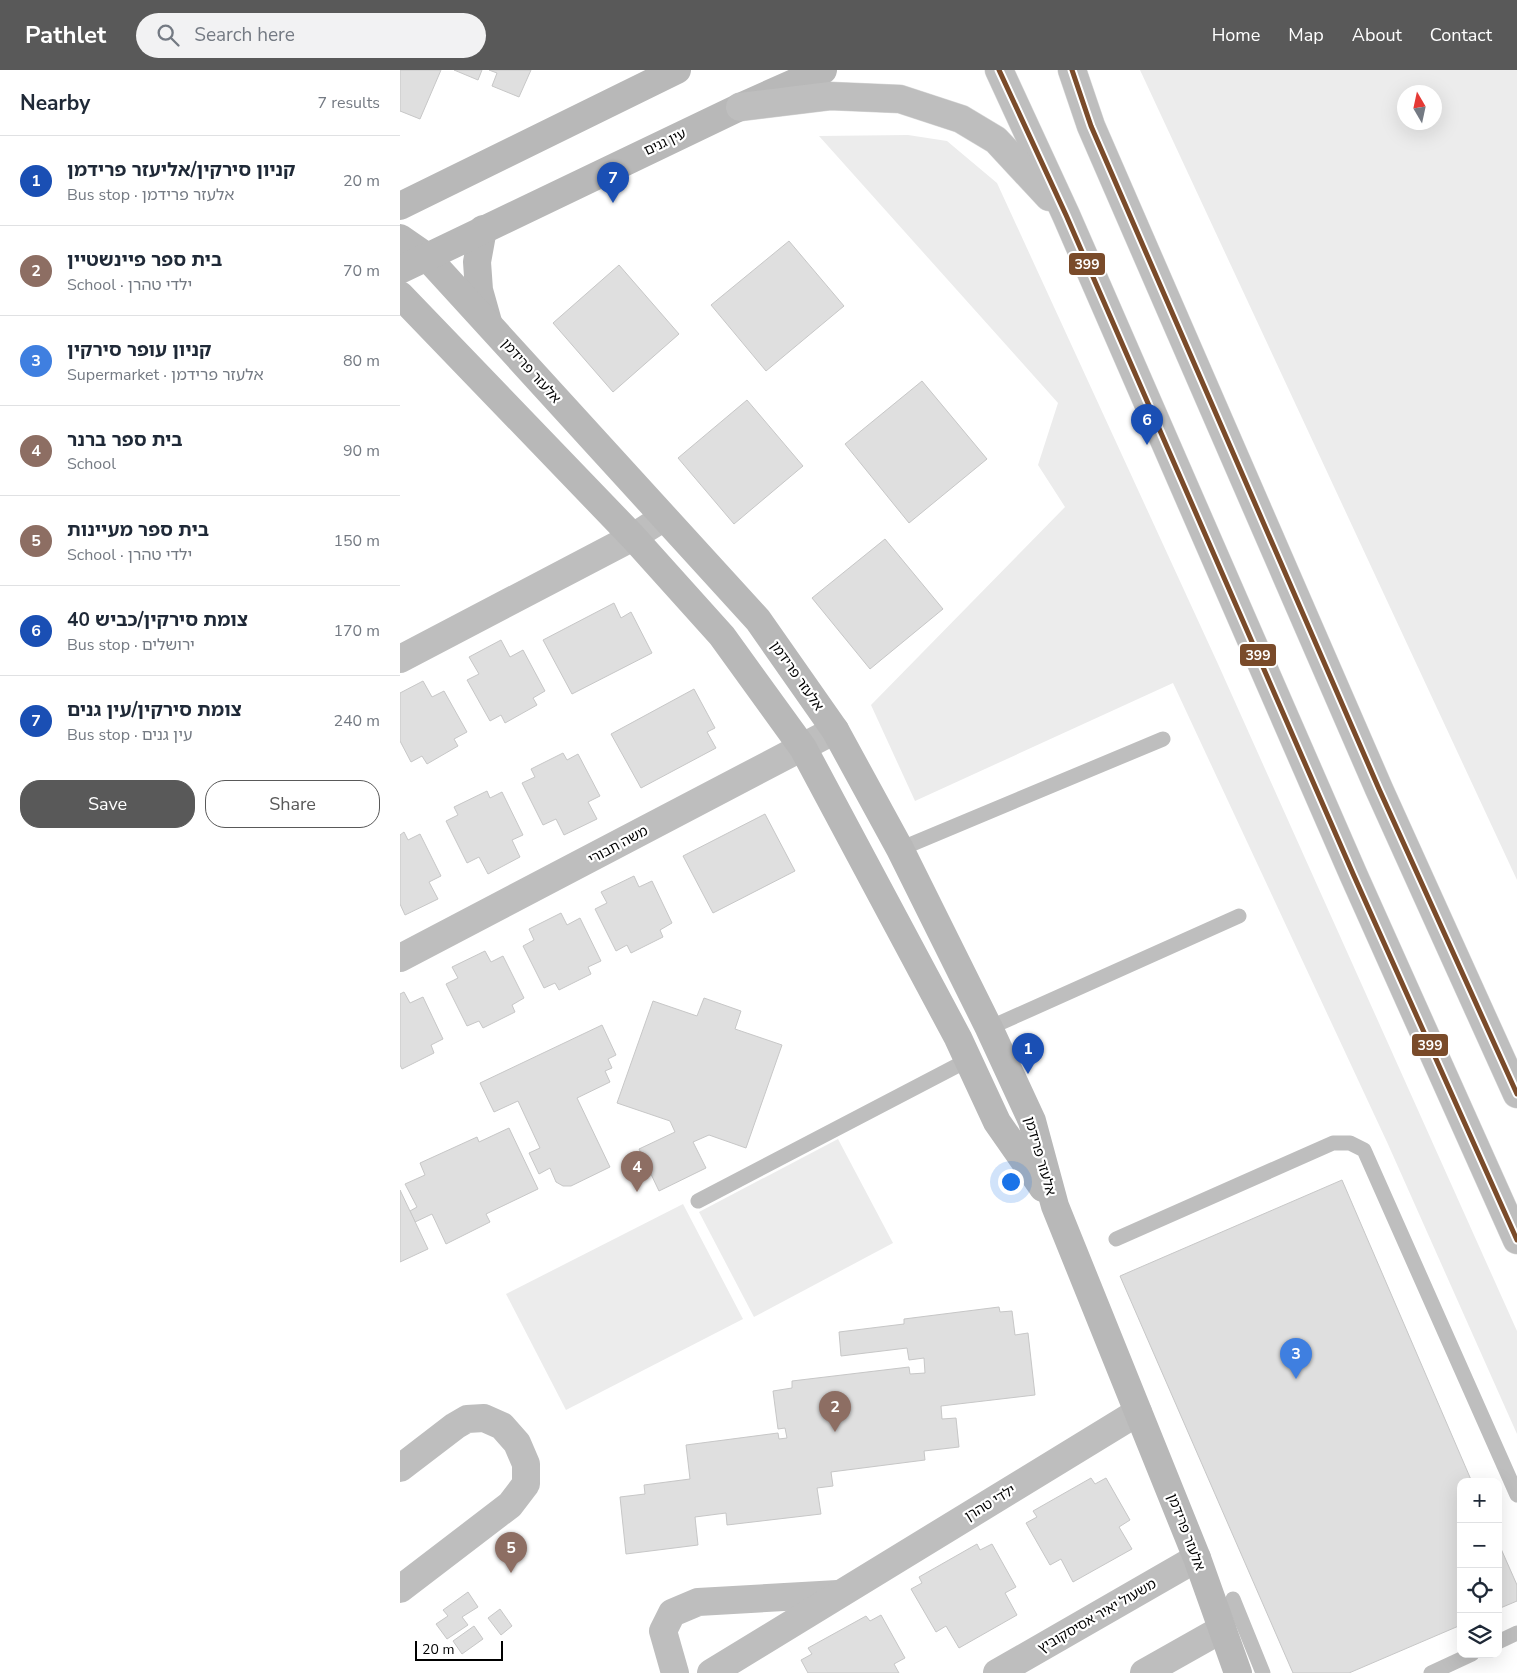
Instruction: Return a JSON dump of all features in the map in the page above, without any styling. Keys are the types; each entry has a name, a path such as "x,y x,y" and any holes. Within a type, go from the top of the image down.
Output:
{"main road":[{"path":"999,70 1066,215 1354,876 1517,1240"},
{"path":"1072,70 1091,126 1379,789 1517,1094"},
{"path":"1084,70 1091,126"},
{"path":"740,106 830,96 900,99 954,116 996,140 1066,215"},
{"path":"400,659 633,537 663,518"},
{"name":"משה תבורי","path":"400,958 835,730"},
{"name":"ילדי טהרן","path":"711,1673 1138,1412"},
{"path":"400,1468 455,1426 466,1420 484,1418 502,1426 518,1443 526,1464 526,1484 510,1505 400,1588"},
{"name":"משעול יאיר אסיסקוביץ","path":"998,1673 1196,1558"},
{"name":"ילדי טהרן","path":"675,1673 663,1631 672,1613 698,1602 842,1594"},
{"path":"1144,1673 1222,1628"}],"street":[{"path":"400,206 677,70"},
{"name":"עין גנים","path":"400,270 740,106 823,70"},
{"path":"483,229 476,262 478,290 489,326"},
{"name":"אלעזר פרידמן","path":"400,238 426,256 758,620 835,730 900,849 989,1028 1032,1122 1055,1206 1196,1558 1237,1670"},
{"name":"אלעזר פרידמן","path":"400,294 633,537 722,636 803,748 958,1038 997,1122 1055,1206"}],"lane":[{"path":"900,849 1163,739"},
{"path":"989,1028 1239,916"},
{"path":"698,1201 968,1060"},
{"path":"1116,1239 1333,1143 1350,1143 1364,1150 1517,1495"},
{"path":"1233,1599 1263,1673"},
{"path":"1502,1640 1517,1634"},
{"path":"1431,1673 1463,1658"}],"shaded area":[{"path":"1140,70 1517,70 1517,880"},
{"path":"908,135 947,141 997,183 1218,664 1517,1331 1517,1434 1387,1142 1173,683 915,801 871,705 1065,507 1038,465 1058,403 819,136"},
{"path":"838,1139 893,1243 754,1317 699,1212"},
{"path":"683,1204 743,1319 566,1410 506,1294"}],"building":[{"path":"400,70 441,70 420,119 400,111"},
{"path":"454,70 482,70 478,80"},
{"path":"489,70 531,70 519,97 492,86 497,73"},
{"path":"789,241 844,306 766,371 711,305"},
{"path":"619,265 679,334 613,392 553,323"},
{"path":"922,381 987,459 909,523 845,444"},
{"path":"747,400 803,466 734,524 678,458"},
{"path":"885,539 943,609 870,669 812,598"},
{"path":"614,603 621,618 631,612 652,653 572,694 543,640"},
{"path":"501,640 510,657 523,650 545,691 533,698 537,705 505,723 501,715 490,721 467,680 479,674 469,657"},
{"path":"423,681 432,697 444,691 467,732 454,739 458,746 427,764 422,756 411,762 400,741 400,693"},
{"path":"694,689 715,728 707,732 716,748 641,788 611,734"},
{"path":"563,753 567,760 578,754 600,796 588,802 597,819 564,835 556,819 543,825 522,783 535,777 531,769"},
{"path":"487,791 490,798 502,792 523,835 512,840 520,857 488,874 479,857 467,863 446,821 458,815 454,807"},
{"path":"765,814 795,871 713,913 683,856"},
{"path":"404,832 408,840 420,834 441,876 429,882 438,899 405,915 400,904 400,835"},
{"path":"634,876 639,887 652,881 672,923 660,930 663,937 631,953 627,945 616,951 595,909 607,903 601,892"},
{"path":"561,913 567,925 580,918 601,961 588,967 591,974 559,990 555,983 544,988 523,946 534,940 529,929"},
{"path":"485,951 491,962 503,956 524,998 512,1005 515,1012 483,1028 479,1021 467,1026 446,984 458,978 452,967"},
{"path":"404,992 410,1003 423,997 443,1039 431,1045 434,1053 402,1069 400,1065 400,994"},
{"path":"704,998 741,1011 735,1029 782,1045 746,1148 709,1135 693,1142 706,1168 659,1191 639,1149 675,1132 670,1121 617,1103 653,1001 697,1016"},
{"path":"602,1025 616,1055 608,1059 612,1068 605,1071 610,1082 577,1098 610,1167 571,1186 563,1186 556,1182 550,1168 539,1174 529,1153 540,1148 518,1101 494,1112 480,1083"},
{"path":"509,1128 538,1189 486,1214 490,1222 446,1244 432,1214 415,1222 410,1211 417,1207 405,1184 425,1175 420,1163 477,1137 479,1142"},
{"path":"1342,1180 1470,1478 1457,1478 1457,1627 1349,1673 1293,1673 1120,1276"},
{"path":"400,1190 428,1249 400,1262"},
{"path":"999,1307 1000,1312 1012,1311 1015,1335 1028,1333 1035,1395 941,1406 942,1419 956,1418 959,1447 924,1451 925,1460 831,1472 833,1486 817,1488 821,1514 727,1525 726,1513 695,1517 698,1545 626,1554 620,1497 645,1494 644,1485 690,1479 686,1445 778,1433 779,1439 787,1438 785,1428 778,1429 773,1391 792,1388 792,1381 909,1367 910,1374 925,1373 924,1358 909,1360 907,1348 841,1356 839,1332 904,1324 904,1319"},
{"path":"1091,1478 1095,1484 1106,1478 1130,1520 1119,1527 1132,1549 1073,1582 1061,1559 1050,1565 1026,1523 1037,1517 1033,1511"},
{"path":"977,1544 980,1550 992,1544 1016,1587 1005,1593 1017,1615 959,1648 946,1626 936,1632 911,1589 922,1583 919,1577"},
{"path":"1502,1551 1517,1585 1517,1601 1502,1607"},
{"path":"468,1592 478,1607 462,1617 468,1625 447,1639 436,1624 448,1616 443,1610"},
{"path":"500,1609 512,1626 501,1635 488,1618"},
{"path":"881,1615 905,1658 894,1664 899,1673 808,1673 801,1660 812,1654 808,1648 866,1616 870,1621"},
{"path":"474,1626 483,1639 462,1654 453,1641"}],"transit line":[{"name":"399","path":"999,70 1066,215 1354,876 1517,1240"},
{"name":"399","path":"1072,70 1091,126 1379,789 1517,1094"}],"place":[{"name":"צומת סירקין/עין גנים","path":"613,203"},
{"name":"צומת סירקין/כביש 40","path":"1147,445"},
{"name":"קניון סירקין/אליעזר פרידמן","path":"1028,1074"},
{"name":"בית ספר ברנר","path":"637,1192"},
{"name":"קניון עופר סירקין","path":"1296,1379"},
{"name":"בית ספר פיינשטיין","path":"835,1432"},
{"name":"בית ספר מעיינות","path":"511,1573"}]}
